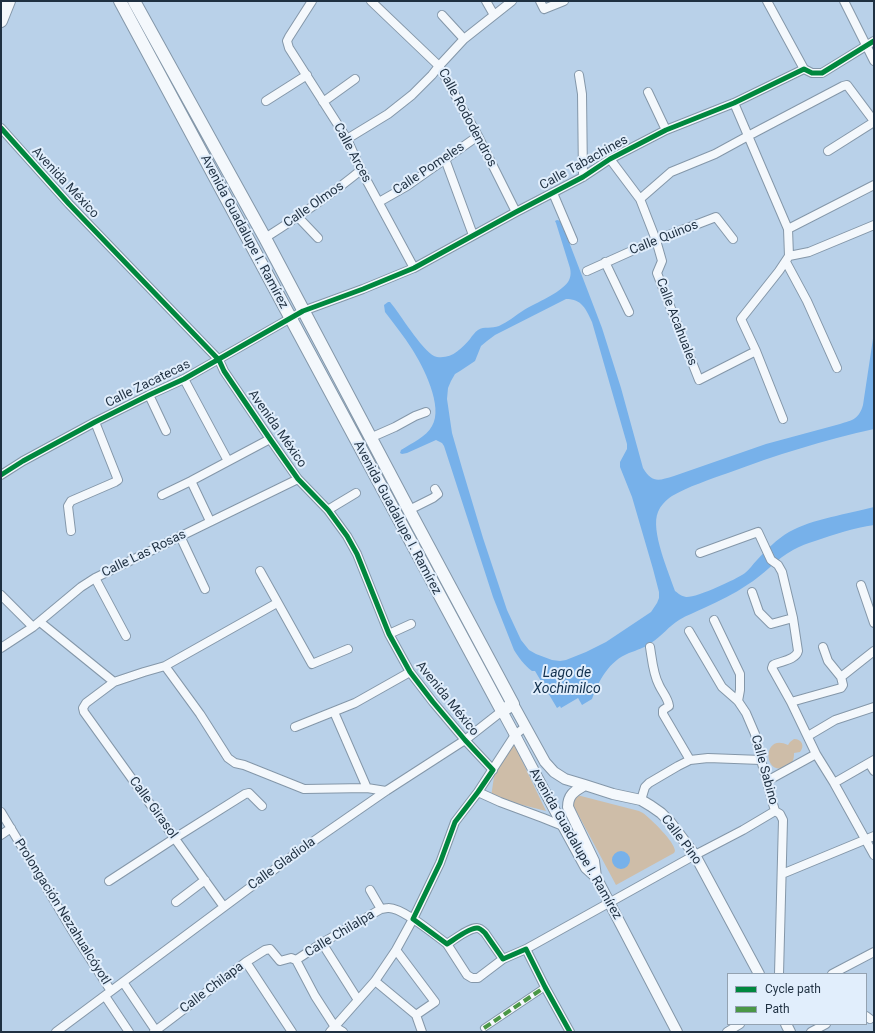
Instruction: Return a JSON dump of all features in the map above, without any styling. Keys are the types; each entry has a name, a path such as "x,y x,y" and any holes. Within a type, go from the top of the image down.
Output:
{"main road":[{"path":"1,21 9,1"},
{"name":"Avenida Guadalupe I. Ramírez","path":"120,1 502,711"},
{"name":"Avenida Guadalupe I. Ramírez","path":"134,1 265,238 408,510 513,704"},
{"name":"Calle Gladiola","path":"502,711 513,704"}],"street":[{"name":"Calle Arces","path":"312,1 289,36 289,48 347,139 361,170 414,268"},
{"name":"Calle Rododendros","path":"371,1 400,27 439,66 478,136 516,212"},
{"path":"486,1 494,15"},
{"path":"347,139 388,114 412,95 464,39 512,1"},
{"path":"540,1 544,9 564,1"},
{"path":"766,1 804,69 812,73 822,73 874,41"},
{"path":"844,1 874,61"},
{"path":"442,15 464,39"},
{"name":"Calle Tabachines","path":"303,311 414,268 516,212 553,194 583,177 610,159 666,130 734,104 804,69"},
{"path":"579,75 582,94 583,177"},
{"path":"266,102 306,76"},
{"path":"323,102 355,79"},
{"path":"640,199 670,172 715,154 847,85 874,122 828,151"},
{"path":"648,92 666,130"},
{"path":"734,104 788,229 787,259 837,368"},
{"name":"Avenida México","path":"1,128 69,204 219,360 224,371 298,479 328,510 347,536 357,554 389,634 410,672 423,690 465,740 493,770"},
{"name":"Calle Pomeles","path":"379,202 407,186 478,136"},
{"path":"445,159 473,235"},
{"name":"Calle Acahuales","path":"610,159 640,199 656,240 662,261 657,273 699,380 756,351"},
{"name":"Calle Olmos","path":"265,238 341,187 361,170"},
{"path":"788,229 874,185"},
{"path":"553,194 573,240"},
{"path":"298,217 318,238"},
{"name":"Calle Quinos","path":"587,271 656,240 716,217 733,239"},
{"path":"782,419 756,351 741,319 787,259 809,252 874,226"},
{"path":"605,262 629,312"},
{"name":"Calle Zacatecas","path":"1,475 23,461 95,422 149,394 184,379 219,360 303,311"},
{"path":"184,379 228,461"},
{"path":"149,394 166,431"},
{"path":"370,438 426,412"},
{"path":"71,531 68,506 70,501 118,480 95,422"},
{"path":"162,495 270,439"},
{"name":"Calle Las Rosas","path":"1,648 40,622 95,578 298,479"},
{"path":"191,481 210,521"},
{"path":"408,510 433,498 438,494 435,489"},
{"path":"328,510 356,493"},
{"path":"700,553 758,532 772,560 778,565 782,572 793,618 798,654 776,663 772,668 791,702 816,754 874,855"},
{"path":"180,536 205,589"},
{"path":"260,571 312,664 348,649"},
{"path":"95,578 126,636"},
{"path":"861,586 874,622"},
{"path":"752,592 759,612 771,624 793,618"},
{"path":"1,595 33,627"},
{"path":"40,622 114,682 165,666 277,603"},
{"path":"714,620 740,674 738,701"},
{"path":"389,634 411,624"},
{"name":"Calle Sabino","path":"689,631 722,687 738,701 746,713 755,734 776,811 780,814 783,820 779,973"},
{"path":"650,647 658,684 669,702 669,706 663,710 663,714 690,760"},
{"path":"791,702 841,688 843,685 841,677 828,661 823,647"},
{"path":"841,677 874,651"},
{"path":"165,666 200,714 228,758 235,763 244,765 304,789 367,788 386,791"},
{"path":"295,728 355,703 410,672"},
{"name":"Calle Girasol","path":"114,682 86,703 83,708 84,712 224,907"},
{"name":"Avenida Guadalupe I. Ramírez","path":"513,704 525,727"},
{"path":"808,736 835,720 874,707"},
{"name":"Avenida Guadalupe I. Ramírez","path":"502,711 586,868 596,877 610,902 677,1032"},
{"name":"Calle Gladiola","path":"56,1032 295,854 386,791 465,740 502,711"},
{"path":"334,712 367,788"},
{"path":"333,1029 375,981 396,950 440,863 455,822 478,792 515,735 525,727"},
{"name":"Calle Pino","path":"525,727 545,762 554,772 566,779 613,794 641,800 661,813 670,822 695,855 758,973"},
{"path":"767,781 816,754"},
{"path":"641,800 645,786 690,760 708,758 761,760"},
{"path":"834,783 871,762 874,770"},
{"path":"585,785 575,791 571,796 568,800 568,807 594,861 596,877"},
{"path":"478,792 563,826"},
{"path":"109,881 245,794 249,793 262,806"},
{"path":"503,959 485,933 478,928 470,929 447,944 467,975 472,978 478,978 503,959 526,949 776,811"},
{"name":"Prolongación Nezahualcóyotl","path":"1,812 76,937 129,1032"},
{"path":"1,835 11,828"},
{"path":"782,874 874,836"},
{"path":"176,902 205,880"},
{"path":"370,890 381,909"},
{"name":"Calle Chilalpa","path":"270,949 280,961 291,958 296,960 322,943 381,909 388,907 396,909 413,919 447,944"},
{"path":"322,943 358,1000"},
{"name":"Calle Chilapa","path":"123,982 155,1032 246,962 265,950 270,949"},
{"path":"526,949 570,1032"},
{"path":"396,950 435,1002 416,1015"},
{"path":"834,973 874,952"},
{"path":"296,960 333,1029 343,1032"},
{"path":"246,962 292,1032"},
{"path":"375,981 416,1015 422,1032"},
{"path":"484,1028 546,987"},
{"path":"727,1032 738,1025"},
{"path":"811,1032 824,1025"}],"shaded area":[{"path":"794,739 799,740 802,743 802,750 794,753 793,761 788,766 780,769 774,767 768,756 773,745 779,743 788,745"},
{"path":"514,744 546,811 491,797 495,770"},
{"path":"577,795 643,813 657,825 671,842 674,847 674,853 616,885 572,803"}],"water":[{"name":"Lago de Xochimilco","path":"555,221 561,221 602,328 621,388 643,468 649,476 656,480 668,478 766,444 840,424 855,418 860,413 863,405 874,332 874,429 782,454 692,486 672,496 662,505 659,509 656,520 656,529 661,552 675,591 686,597 691,597 725,584 740,576 746,572 764,552 780,538 798,527 830,517 874,507 874,525 837,534 798,547 742,588 721,600 682,618 675,622 648,645 622,656 610,666 598,685 592,699 582,705 578,698 561,708 560,706 557,708 535,671 532,671 520,659 514,650 493,597 444,446 436,440 407,453 400,453 401,450 418,440 432,426 435,418 434,398 431,387 417,356 385,312 384,305 390,302 420,343 432,355 442,357 452,355 478,330 496,327 502,324 554,294 568,282 570,278 570,268","holes":["566,299 571,299 583,306 592,322 627,444 627,449 620,462 620,467 632,497 653,569 659,592 659,598 651,612 606,642 586,652 560,661 552,660 529,650 521,640 507,610 483,538 452,433 447,399 448,388 455,374 475,361 481,346 487,341 495,335"]},
{"path":"617,851 625,851 630,856 628,867 625,869 617,869 612,864 612,856"}],"marked path":[{"path":"484,1028 545,987"}],"cycle path":[{"path":"1,475 23,461 95,422 184,379 303,311 414,268 583,177 610,159 666,130 734,103 804,69 812,73 822,73 874,41"},
{"path":"1,128 69,204 219,360 224,371 298,479 328,510 347,536 357,554 389,634 410,672 465,740 493,770 455,822 440,863 413,919 447,944 461,934 479,928 485,933 503,959 526,949 570,1032"}]}
